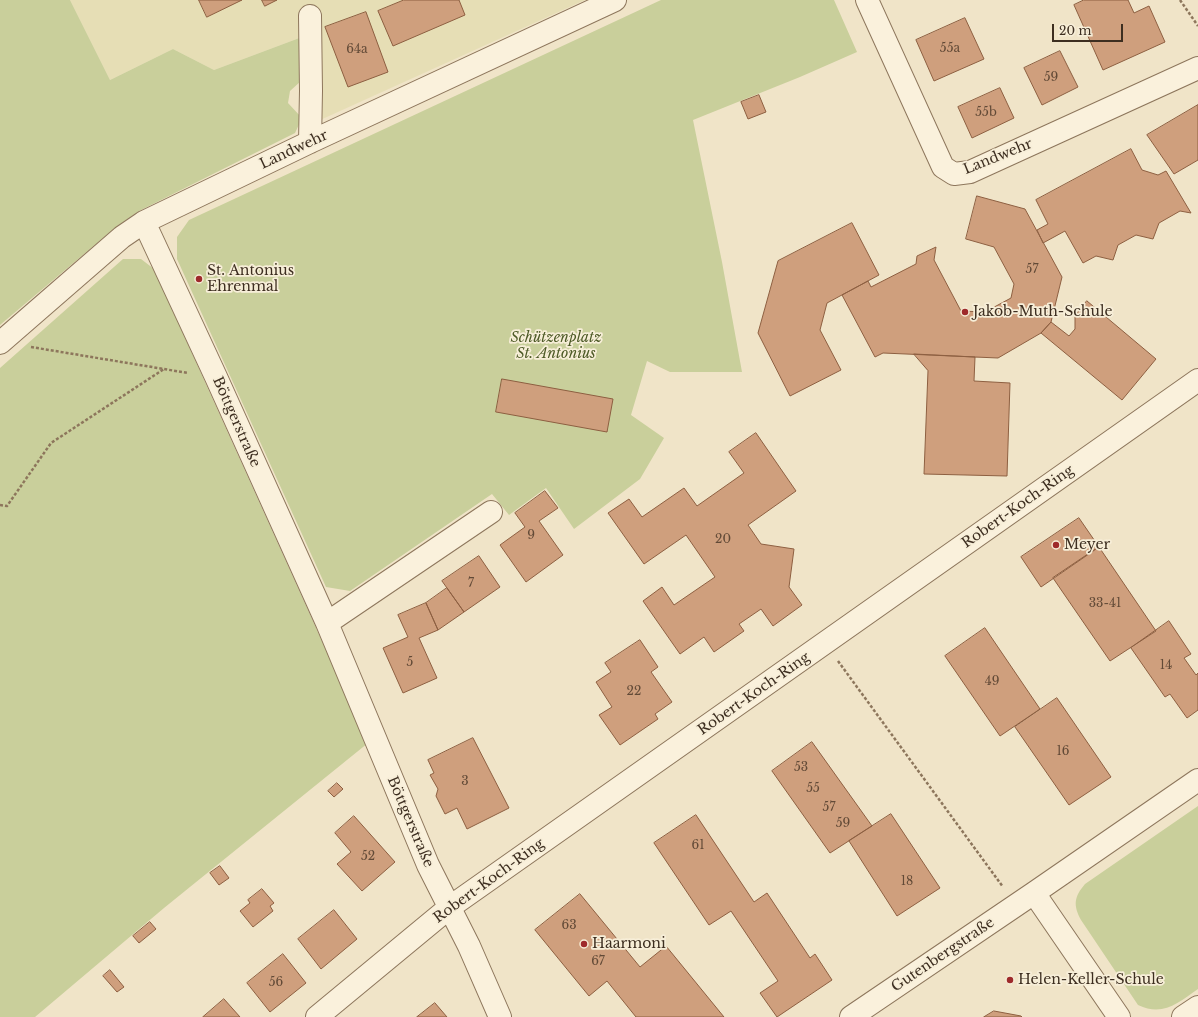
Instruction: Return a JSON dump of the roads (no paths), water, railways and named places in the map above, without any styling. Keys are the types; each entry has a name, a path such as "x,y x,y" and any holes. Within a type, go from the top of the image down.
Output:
{"street":[{"name":"Landwehr","path":"0,342 122,237 144,222 310,142 615,0"},
{"name":"Landwehr","path":"867,0 943,167 954,174 970,172 1198,68"},
{"path":"310,16 310,142"},
{"name":"Böttgerstraße","path":"144,222 327,623 428,864 450,907 500,1017"},
{"name":"Robert-Koch-Ring","path":"317,1017 450,907 1198,380"},
{"path":"327,623 491,512"},
{"name":"Gutenbergstraße","path":"851,1017 1198,780"},
{"path":"1034,893 1119,1017"},
{"path":"1183,1017 1198,1007"}],"place":[{"name":"St. Antonius Ehrenmal","path":"199,279"},
{"name":"Jakob-Muth-Schule","path":"965,312"},
{"name":"Meyer","path":"1056,545"},
{"name":"Haarmoni","path":"584,944"},
{"name":"Helen-Keller-Schule","path":"1010,980"}],"park label":[{"name":"Schützenplatz St. Antonius","path":"556,346"}]}
